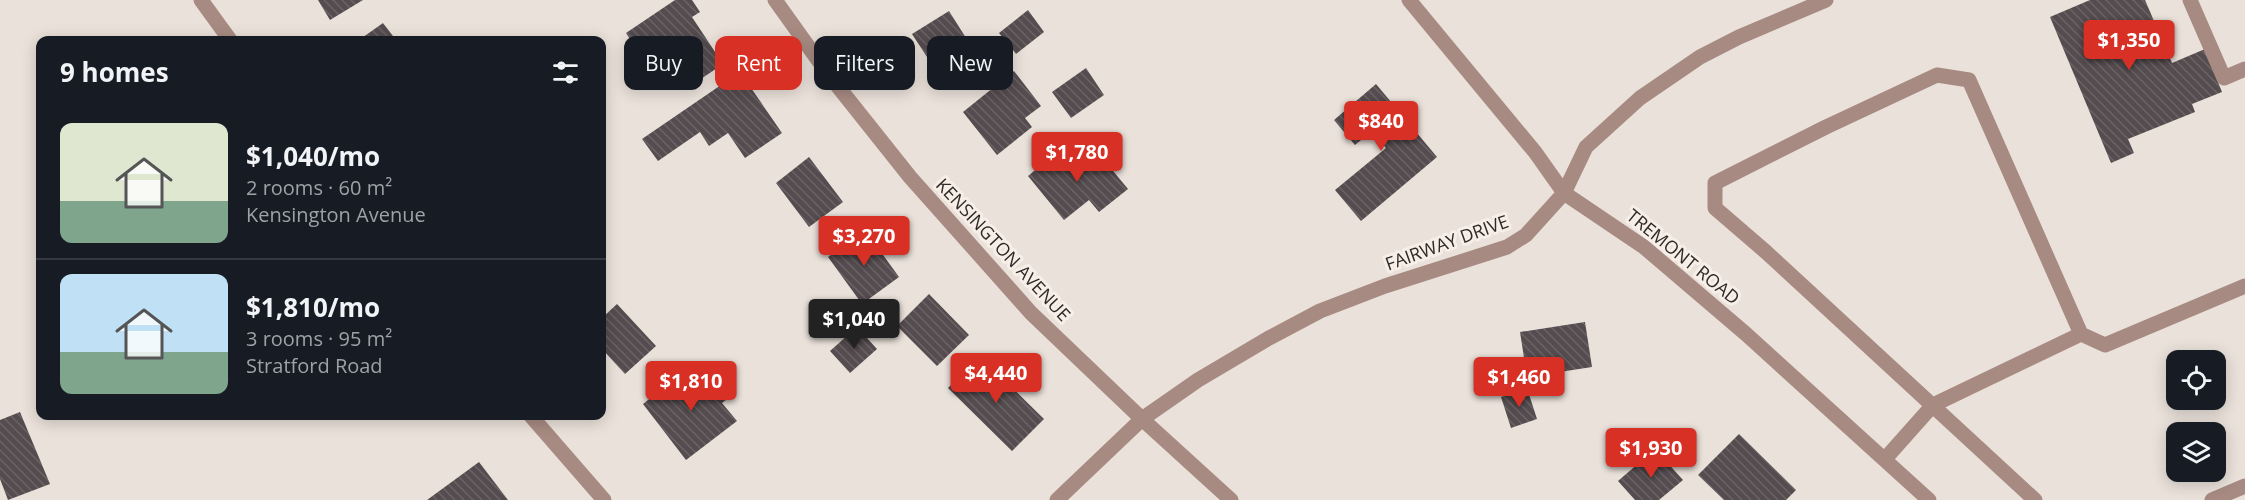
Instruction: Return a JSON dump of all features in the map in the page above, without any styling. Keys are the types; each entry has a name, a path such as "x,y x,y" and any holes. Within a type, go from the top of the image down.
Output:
{"street":[{"path":"201,0 227,36"},
{"name":"KENSINGTON AVENUE","path":"775,0 828,74 910,177 1031,313 1231,500"},
{"name":"TREMONT ROAD","path":"1409,0 1535,152 1564,193 1644,247 1746,334 1929,500"},
{"name":"FAIRWAY DRIVE","path":"1057,500 1142,419 1198,380 1269,338 1320,311 1385,286 1507,247 1526,235 1564,193 1586,147 1640,98 1700,57 1739,37 1826,0"},
{"path":"2190,0 2224,78 2245,69"},
{"path":"2035,500 1766,252 1715,208 1715,183 1937,75 1969,80 2081,334 2105,345 2245,286"},
{"path":"1885,459 1933,405 2081,334"},
{"path":"534,420 604,500"},
{"path":"2212,500 2245,486"}],"building":[{"path":"318,0 363,0 330,20"},
{"path":"675,0 692,0 700,12 692,17 715,52 715,69 703,78 703,36 628,36 626,33"},
{"path":"2090,0 2145,0 2172,63 2205,49 2222,92 2192,104 2195,112 2128,139 2134,153 2111,163 2050,17"},
{"path":"1028,10 1044,32 1016,54 1013,50 1013,36 1001,36 999,33"},
{"path":"949,11 965,36 927,36 927,57 912,34"},
{"path":"383,23 393,36 365,36"},
{"path":"1086,68 1104,95 1071,118 1052,92"},
{"path":"1013,72 1041,106 1025,118 1032,127 997,155 963,112 990,90 1013,90"},
{"path":"1376,84 1437,157 1361,221 1335,190 1386,148 1372,131 1355,145 1334,120"},
{"path":"715,89 752,90 782,133 745,158 728,133 709,146 700,132 658,161 642,139"},
{"path":"1062,148 1076,165 1095,149 1128,189 1099,212 1089,200 1064,220 1028,176"},
{"path":"809,157 843,202 809,227 776,183"},
{"path":"865,230 899,277 862,304 828,257"},
{"path":"929,294 969,335 937,366 897,326"},
{"path":"617,304 656,346 625,374 606,353 606,314"},
{"path":"1585,322 1592,367 1527,377 1520,332"},
{"path":"857,327 877,349 850,373 830,351"},
{"path":"980,356 1044,419 1012,451 948,388"},
{"path":"690,367 702,384 713,376 730,397 722,403 737,421 686,460 643,404"},
{"path":"1527,388 1537,419 1511,428 1501,397"},
{"path":"20,412 50,484 8,500 0,479 0,420"},
{"path":"1739,434 1796,490 1786,500 1724,500 1698,475"},
{"path":"1655,449 1683,480 1659,500 1635,500 1618,481"},
{"path":"479,462 508,500 427,500"}]}
